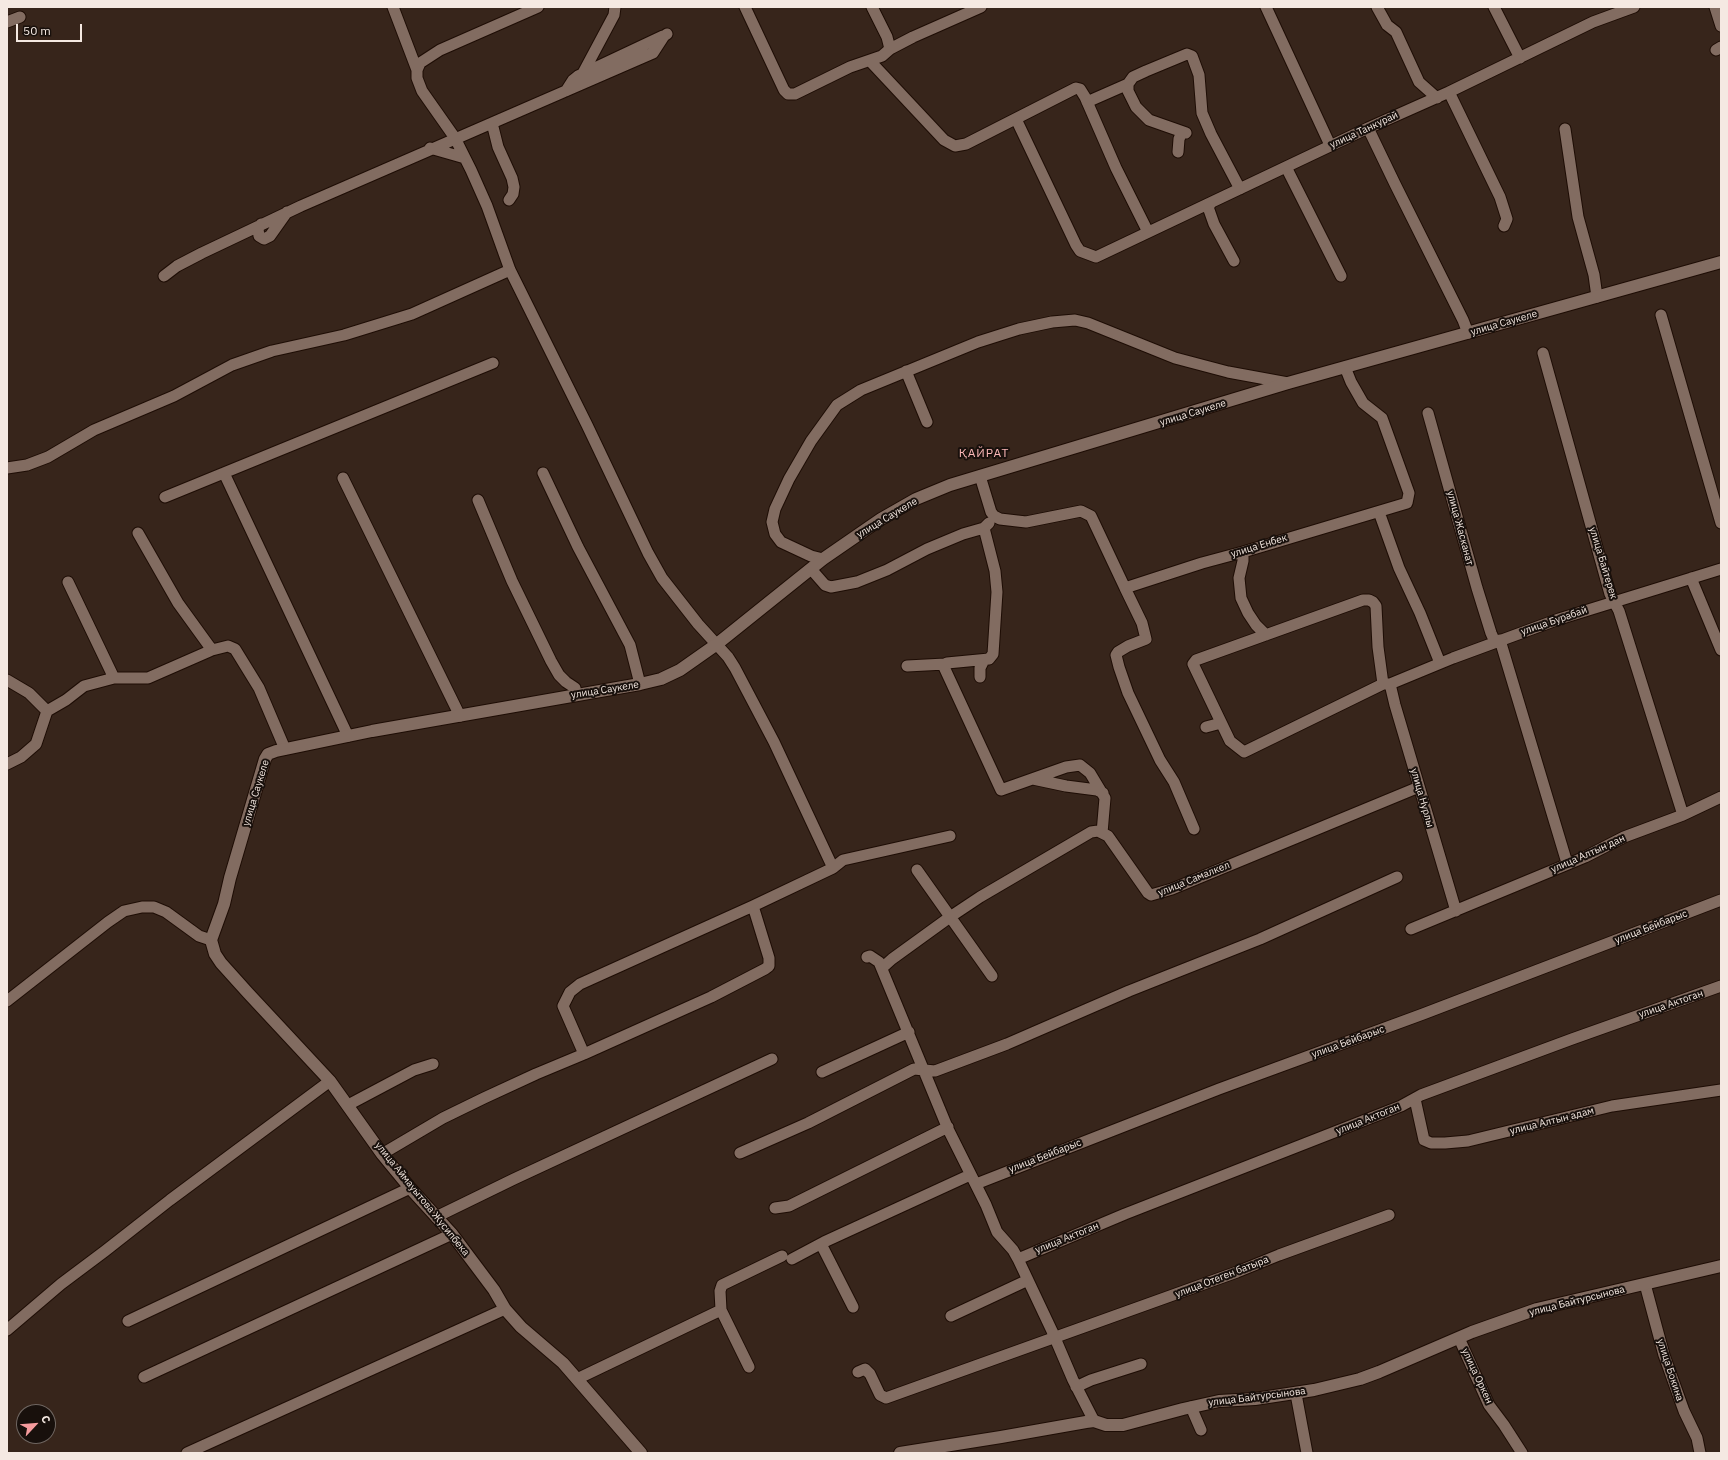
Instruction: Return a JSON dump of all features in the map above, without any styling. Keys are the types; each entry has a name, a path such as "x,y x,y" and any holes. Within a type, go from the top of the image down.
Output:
{"street":[{"path":"392,7 417,70 417,78 422,91 454,138 465,158 487,206 510,270 588,425 648,553 662,578 735,668 774,742 833,868"},
{"path":"417,70 420,63 440,50 538,7"},
{"path":"582,73 614,15 615,7"},
{"path":"745,7 784,90 788,94 795,94 850,67 870,61 913,37 981,7"},
{"path":"872,7 887,37 886,52 878,64 880,70"},
{"path":"1266,7 1330,145"},
{"path":"1377,7 1387,25 1396,32 1419,82 1436,98"},
{"path":"1494,7 1520,58"},
{"name":"улица Танкурай","path":"1016,119 1076,245 1080,251 1096,257 1330,145 1449,92 1593,22 1634,7"},
{"path":"1715,7 1721,26"},
{"path":"7,22 20,17"},
{"path":"164,276 177,266 261,224 430,148 492,123 566,91 654,52 665,35 582,73 573,80 566,91"},
{"path":"1087,102 1128,84 1134,77 1170,61 1187,54 1192,56 1199,75 1202,113 1211,134 1240,189"},
{"path":"870,61 944,140 955,146 966,144 1076,88 1080,89 1116,168 1148,232"},
{"path":"1128,84 1128,91 1136,108 1149,120 1184,133 1178,139 1178,152"},
{"path":"1449,92 1506,212 1507,219 1504,226"},
{"path":"492,123 498,146 512,178 514,187 513,194 509,200"},
{"path":"1368,128 1463,320 1468,333"},
{"path":"1565,129 1578,217 1594,275 1597,297"},
{"path":"430,148 465,158"},
{"path":"1286,167 1341,276"},
{"path":"1210,203 1208,207 1214,224 1234,261"},
{"path":"261,224 258,229 259,236 264,239 270,236 288,212"},
{"name":"улица Саукеле","path":"211,940 224,904 230,878 265,758 268,754 285,749 372,731 576,694 640,684 661,679 680,670 717,644 823,559 881,519 916,499 950,485 1288,383 1721,262"},
{"path":"7,468 27,465 48,457 94,430 174,396 232,366 272,351 344,335 412,314 510,270"},
{"path":"1661,315 1721,523"},
{"path":"823,559 810,556 781,542 775,534 772,522 778,503 789,479 811,441 837,405 861,390 978,342 1019,329 1052,322 1075,320 1088,323 1175,358 1228,372 1288,383"},
{"name":"улица Байтерек","path":"1543,354 1613,601 1620,611 1682,815"},
{"path":"165,497 493,363"},
{"name":"улица Енбек","path":"1125,588 1202,562 1243,552 1407,503 1409,493 1382,418 1363,403 1351,382 1345,367"},
{"path":"906,372 927,422"},
{"name":"улица Жасканат","path":"1428,413 1477,588 1491,633 1498,641 1567,864"},
{"path":"224,473 348,736"},
{"path":"543,474 578,547 630,645 640,684"},
{"path":"980,476 985,495 994,516 1006,521 1026,522 1081,511 1086,512 1091,516 1142,623 1146,640 1128,646 1118,652 1116,655 1119,667 1128,693 1160,760 1174,782 1194,829"},
{"path":"343,478 460,716"},
{"path":"478,500 512,581 551,661 559,675 575,688 576,694"},
{"path":"1379,512 1399,568 1440,663"},
{"path":"811,569 826,586 831,587 857,582 887,570 927,549 964,534 984,528 994,516"},
{"path":"907,666 944,664 991,658 993,654 997,592 995,571 984,528"},
{"path":"138,533 178,603 212,650"},
{"path":"1206,727 1221,723 1194,669 1194,662 1266,635 1256,625 1241,598 1239,578 1243,561 1243,552"},
{"name":"улица Бурабай","path":"1221,723 1230,741 1244,752 1387,684 1440,663 1613,601 1721,569"},
{"path":"1691,578 1721,650"},
{"path":"68,582 114,678"},
{"name":"улица Нурлы","path":"1266,635 1363,600 1369,600 1376,606 1378,647 1387,684 1395,705 1456,911"},
{"path":"7,764 21,756 36,744 47,712 84,686 114,678 148,678 212,650 228,646 235,649 259,688 285,749"},
{"path":"980,677 980,668 984,660"},
{"path":"882,968 892,959 980,897 1091,832 1098,831 1102,833 1105,798 1090,773 1080,765 1066,767 1001,790 944,667 944,664"},
{"path":"7,680 29,693 47,712"},
{"path":"1033,779 1066,786 1097,790 1103,793"},
{"name":"улица Самалкел","path":"1102,833 1108,836 1148,893 1151,895 1172,889 1419,787"},
{"name":"улица Алтын дан","path":"1412,929 1567,864 1624,837 1682,815 1721,797"},
{"path":"584,1054 563,1006 570,992 580,984 753,906 833,868 843,860 950,836"},
{"path":"917,870 992,976"},
{"path":"740,1153 808,1123 914,1069 935,1071 1006,1044 1129,991 1260,939 1397,877"},
{"name":"улица Бейбарыс","path":"721,1310 720,1291 722,1285 973,1180 1423,1014 1721,900"},
{"path":"382,1154 443,1118 536,1074 711,997 765,969 769,966 769,958 753,906"},
{"path":"7,1001 124,911 142,907 154,907 166,912 199,936 211,940"},
{"name":"улица Аймауытова Жусипбека","path":"211,940 212,948 221,963 330,1081 382,1154 410,1188 452,1234 494,1290 505,1309 521,1327 563,1363 641,1453"},
{"path":"867,957 870,956 875,958 882,968 948,1127 997,1232 1013,1250 1018,1259 1055,1337 1076,1387 1094,1421"},
{"name":"улица Актоган","path":"1018,1259 1118,1217 1415,1099 1421,1095 1523,1056 1721,986"},
{"path":"822,1072 909,1032"},
{"path":"436,1217 772,1059"},
{"path":"348,1105 414,1070 433,1064"},
{"path":"7,1330 61,1284 170,1200 330,1081"},
{"name":"улица Алтын адам","path":"1415,1099 1424,1140 1431,1143 1445,1143 1468,1141 1612,1106 1721,1090"},
{"path":"775,1208 790,1206 948,1127"},
{"path":"128,1321 410,1188"},
{"name":"улица Отеген батыра","path":"858,1372 865,1369 870,1374 880,1394 886,1398 1237,1272 1389,1215"},
{"path":"144,1377 452,1234"},
{"path":"821,1244 853,1307"},
{"name":"улица Байтурсынова","path":"900,1453 1094,1421 1106,1425 1123,1425 1218,1401 1255,1399 1296,1394 1360,1379 1459,1338 1537,1309 1721,1266"},
{"path":"951,1316 1028,1280"},
{"name":"улица Бокина","path":"1645,1284 1664,1355 1684,1411 1697,1438 1700,1453"},
{"path":"187,1453 505,1309"},
{"path":"577,1379 721,1310 749,1366"},
{"name":"улица Оркен","path":"1459,1338 1489,1405 1522,1453"},
{"path":"1076,1387 1091,1380 1141,1364"},
{"path":"1296,1394 1307,1453"},
{"path":"1190,1407 1202,1430"}],"district":[{"name":"ҚАЙРАТ","path":"984,454"}]}
